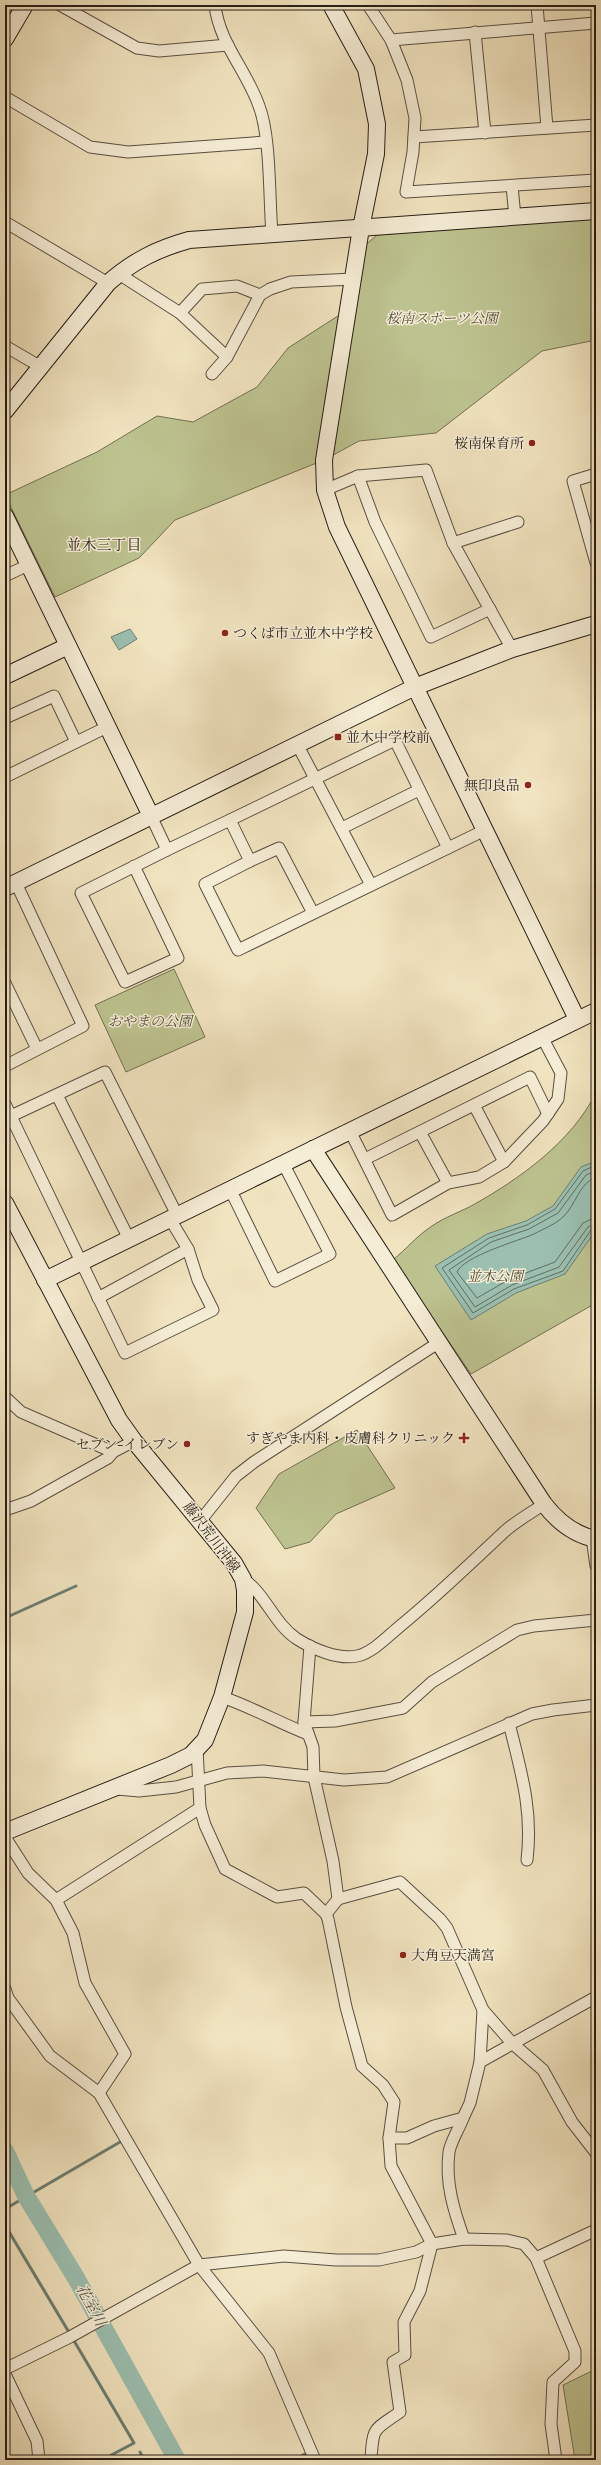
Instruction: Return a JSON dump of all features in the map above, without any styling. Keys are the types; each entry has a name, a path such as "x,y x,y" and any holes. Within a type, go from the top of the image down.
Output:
{"street":[{"path":"5,40 25,5"},
{"path":"60,5 137,48 159,51 228,46"},
{"path":"215,5 217,18 228,46 260,107 265,142 272,234"},
{"path":"331,5 366,69 377,124 376,154 361,228 324,460 325,490 337,528 578,1019"},
{"path":"368,5 391,40 407,80 415,118 414,137 406,192 596,180"},
{"path":"537,5 547,128"},
{"path":"391,40 539,26 596,23"},
{"path":"475,32 485,133"},
{"path":"5,96 90,147 107,151 128,152 265,142"},
{"path":"414,137 596,125"},
{"path":"512,186 515,217"},
{"path":"5,411 88,306 114,278 146,256 166,246 189,240 596,211"},
{"path":"5,222 180,313 227,357"},
{"path":"212,374 227,357 260,295 270,289 291,282 353,279"},
{"path":"180,313 202,289 237,286 260,295"},
{"path":"5,346 41,367"},
{"path":"325,490 358,476 426,470 453,543 512,649"},
{"path":"596,474 573,481 596,563"},
{"path":"358,476 375,522 431,637 490,609"},
{"path":"5,516 167,850"},
{"path":"453,543 518,522"},
{"path":"5,576 28,564"},
{"path":"5,1066 83,1026 10,886 415,687 512,649 596,624"},
{"path":"5,676 68,646"},
{"path":"5,718 54,696 76,742"},
{"path":"5,777 107,727"},
{"path":"134,866 178,958 125,982 81,892 134,866 167,850 395,740 448,848"},
{"path":"298,744 371,885"},
{"path":"342,828 420,790"},
{"path":"230,820 250,861"},
{"path":"313,913 279,848 205,884 238,950 485,830"},
{"path":"5,983 37,1049"},
{"path":"45,1280 596,1010"},
{"path":"350,1131 392,1215 448,1183 479,1177 504,1162 548,1114 558,1099 561,1073 542,1036"},
{"path":"5,1104 80,1263 125,1353 214,1310 198,1280 188,1249 174,1217 105,1072 11,1116"},
{"path":"365,1159 530,1077 548,1114"},
{"path":"57,1094 129,1239"},
{"path":"474,1105 504,1162"},
{"path":"420,1132 448,1183"},
{"path":"313,1149 544,1504 564,1526 579,1534 594,1538 596,1566"},
{"path":"230,1189 275,1281 330,1254 283,1163"},
{"name":"藤沢荒川沖線","path":"5,1203 119,1420 134,1441 201,1520 234,1563 243,1579 245,1590 244,1612 222,1697 211,1728 191,1755 114,1789 5,1832"},
{"path":"98,1298 188,1249"},
{"path":"201,1520 236,1476 254,1462 438,1343"},
{"path":"5,1397 21,1412 113,1452"},
{"path":"5,1510 31,1501 108,1458 113,1452 134,1441"},
{"path":"243,1579 251,1584 283,1626 295,1638 310,1646 349,1657 359,1656 368,1651 441,1592 506,1530 544,1504"},
{"path":"304,1722 335,1721 403,1708 432,1682 517,1630 534,1626 596,1620"},
{"path":"310,1646 304,1722 313,1747 314,1777 333,1860 338,1898"},
{"path":"222,1697 250,1706 280,1723 308,1734"},
{"path":"114,1789 139,1791 176,1787 227,1773 263,1771 344,1780 387,1776 532,1714 596,1705"},
{"path":"509,1723 526,1791 531,1831 528,1860"},
{"path":"197,1748 200,1808 205,1825 225,1869 277,1897 304,1893 326,1914 346,2006 362,2066 383,2085 394,2102 389,2138 391,2166 432,2244 420,2291 404,2322 405,2355 393,2362 400,2412 376,2427 372,2435 371,2460"},
{"path":"56,1900 200,1808"},
{"path":"5,1837 28,1873 56,1900 73,1933 85,1982 125,2054 99,2093"},
{"path":"326,1914 338,1898 400,1882 440,1919 447,1928 483,2010 512,2044 543,2070 572,2122 596,2154"},
{"path":"5,1989 8,1998 50,2056 99,2093 199,2265 269,2353 315,2460"},
{"path":"480,2062 596,1997"},
{"path":"464,2239 451,2201 448,2181 449,2150 470,2103 480,2062 483,2010"},
{"path":"389,2138 407,2138 434,2126 463,2118"},
{"path":"536,2258 596,2230"},
{"path":"5,2369 70,2337 199,2265 284,2256 336,2260 379,2260 416,2252 432,2244 464,2239 507,2240 524,2244 536,2258 575,2351 575,2362 553,2382 551,2424 556,2460"},
{"path":"5,2374 37,2441 39,2460"}],"green space":[{"name":"桜南スポーツ公園","path":"596,218 596,340 542,351 436,433 359,441 324,460 175,520 139,558 55,597 5,495 97,452 157,416 193,422 257,387 288,348 355,305 363,247 377,235"},
{"name":"おやまの公園","path":"174,969 205,1037 126,1072 95,1005"},
{"name":"並木公園","path":"596,1093 596,1303 471,1374 393,1260 432,1226 473,1205 526,1171 559,1143 586,1111"},
{"path":"357,1430 395,1488 336,1514 310,1542 285,1549 256,1508 279,1474"},
{"path":"596,2369 596,2460 575,2460 563,2385"}],"water":[{"path":"130,629 137,639 119,650 111,637"},
{"path":"596,1161 596,1230 565,1274 516,1293 471,1320 435,1266 487,1234 526,1221 553,1206 581,1167"}],"waterway":[{"path":"5,1618 76,1586"},
{"path":"5,2209 120,2142"},
{"name":"花室川","path":"5,2151 26,2196 76,2278 177,2460"},
{"path":"5,2225 70,2334"},
{"path":"73,2339 134,2443 102,2460"},
{"path":"140,2452 144,2460"},
{"path":"293,2460 305,2454"}],"place":[{"name":"桜南保育所","path":"532,443"},
{"name":"つくば市立並木中学校","path":"225,633"},
{"name":"並木中学校前","path":"338,737"},
{"name":"無印良品","path":"528,785"},
{"name":"すぎやま内科・皮膚科クリニック","path":"464,1438"},
{"name":"セブン-イレブン","path":"187,1444"},
{"name":"大角豆天満宮","path":"403,1955"}],"district":[{"name":"並木三丁目","path":"104,545"}]}
